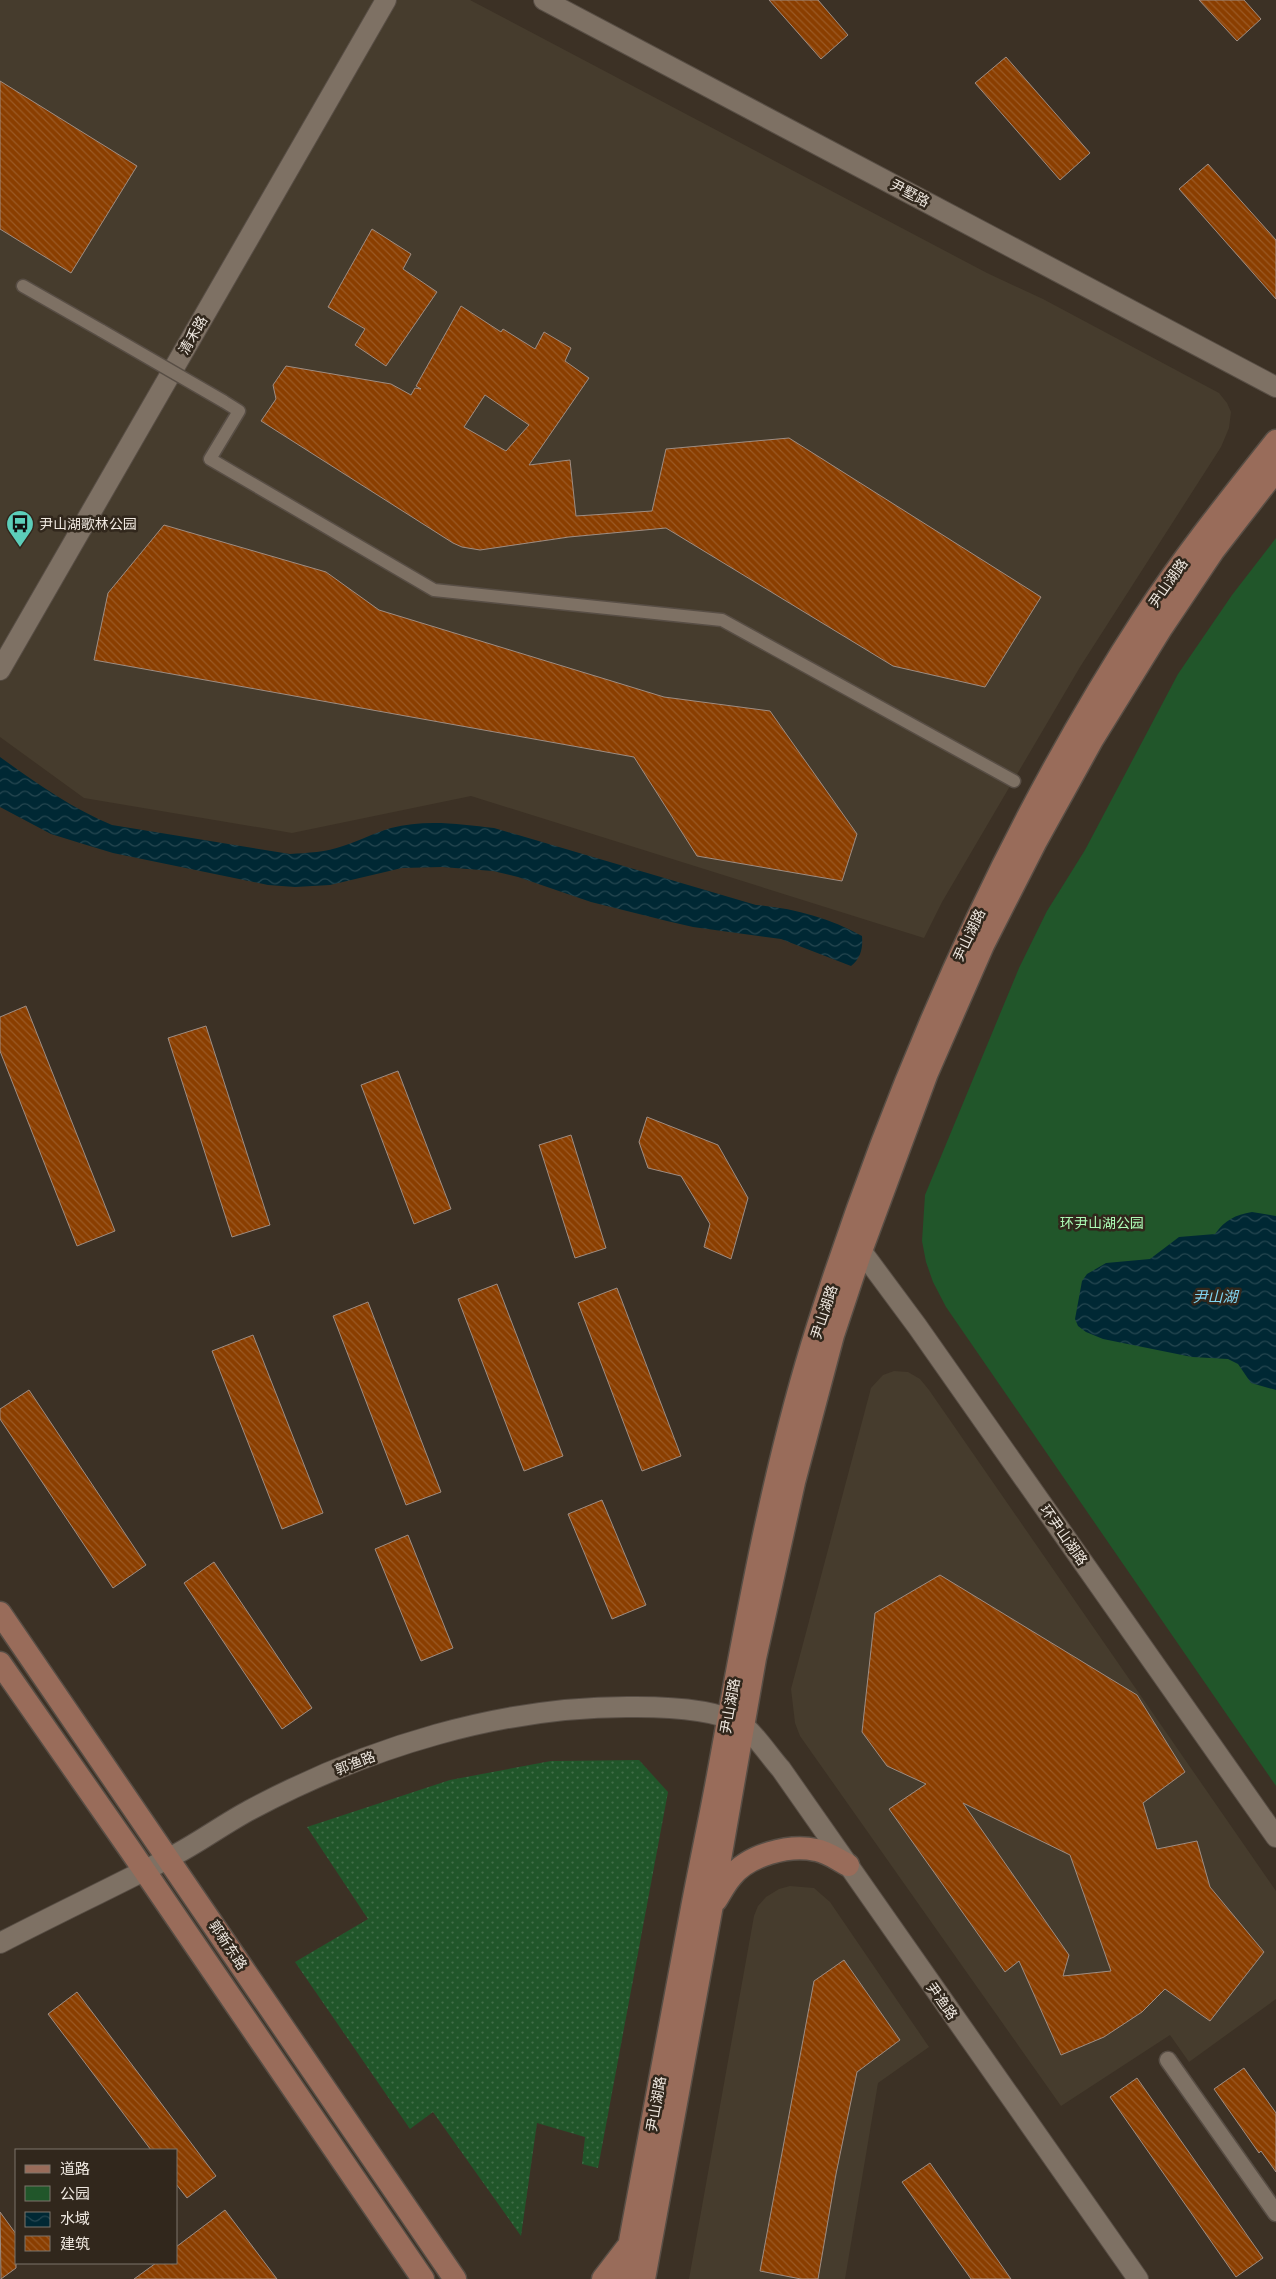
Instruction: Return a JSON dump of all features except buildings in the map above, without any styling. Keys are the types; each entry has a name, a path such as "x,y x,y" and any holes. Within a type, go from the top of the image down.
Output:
{"main road":[{"name":"尹山湖路","path":"624,2279 736,1722 755,1658 794,1482 856,1243 983,945 1035,843 1092,740 1162,627 1204,549 1245,494 1276,441"},
{"name":"尹山湖路","path":"1245,494 1276,470"},
{"name":"郭新东路","path":"0,1613 456,2276"},
{"name":"郭新东路","path":"0,1662 144,1869 423,2279"},
{"name":"尹山湖路","path":"644,2279 712,1905 736,1722"},
{"path":"712,1905 732,1876 747,1863 770,1853 794,1849 816,1850 848,1866"},
{"path":"603,2279 630,2242"}],"street":[{"name":"清禾路","path":"0,670 386,0"},
{"name":"尹墅路","path":"544,0 1276,387"},
{"path":"23,286 239,411 210,458 434,590 722,620 1014,781"},
{"name":"环尹山湖路","path":"856,1243 917,1326 1276,1837"},
{"name":"郭渔路","path":"0,1943 169,1858 250,1810 311,1780 396,1747 475,1725 538,1712 604,1706 670,1707 736,1722"},
{"name":"尹渔路","path":"736,1722 781,1769 1138,2279"},
{"path":"1168,2060 1276,2213"}],"shaded area":[{"name":"尹山湖歌林公园","path":"0,0 470,0 987,273 1043,299 1219,393 1231,412 1229,428 1221,447 1080,667 942,902 924,938 471,796 292,833 84,798 0,737"},
{"path":"894,1371 908,1372 920,1379 929,1390 1276,1891 1276,1999 1189,2062 1170,2035 1061,2106 800,1736 795,1723 791,1689 871,1388 883,1375"},
{"path":"790,1886 814,1888 830,1902 929,2047 878,2083 845,2279 689,2279 754,1916 758,1906 766,1897 779,1889"}],"green space":[{"name":"环尹山湖公园","path":"1276,538 1276,1786 946,1307 933,1282 926,1262 922,1241 925,1195 1019,968 1047,911 1085,850 1178,674 1232,595"},
{"path":"639,1760 668,1792 598,2168 582,2164 585,2137 537,2123 521,2236 433,2112 410,2129 295,1962 368,1919 307,1827 450,1780 551,1761"}],"water":[{"path":"0,757 68,803 112,825 290,854 337,848 404,825 442,823 494,828 756,905 797,911 824,919 862,936 862,949 857,960 851,966 781,939 693,927 667,921 591,902 518,877 493,871 442,867 402,868 330,885 295,887 268,885 113,853 51,834 0,807"},
{"name":"尹山湖","path":"1252,1212 1276,1216 1276,1390 1251,1383 1238,1364 1228,1359 1192,1357 1103,1339 1086,1332 1078,1326 1075,1319 1082,1281 1087,1274 1106,1263 1150,1259 1179,1237 1215,1234 1231,1219"}],"place":[{"name":"尹山湖歌林公园","path":"20,548"}]}
